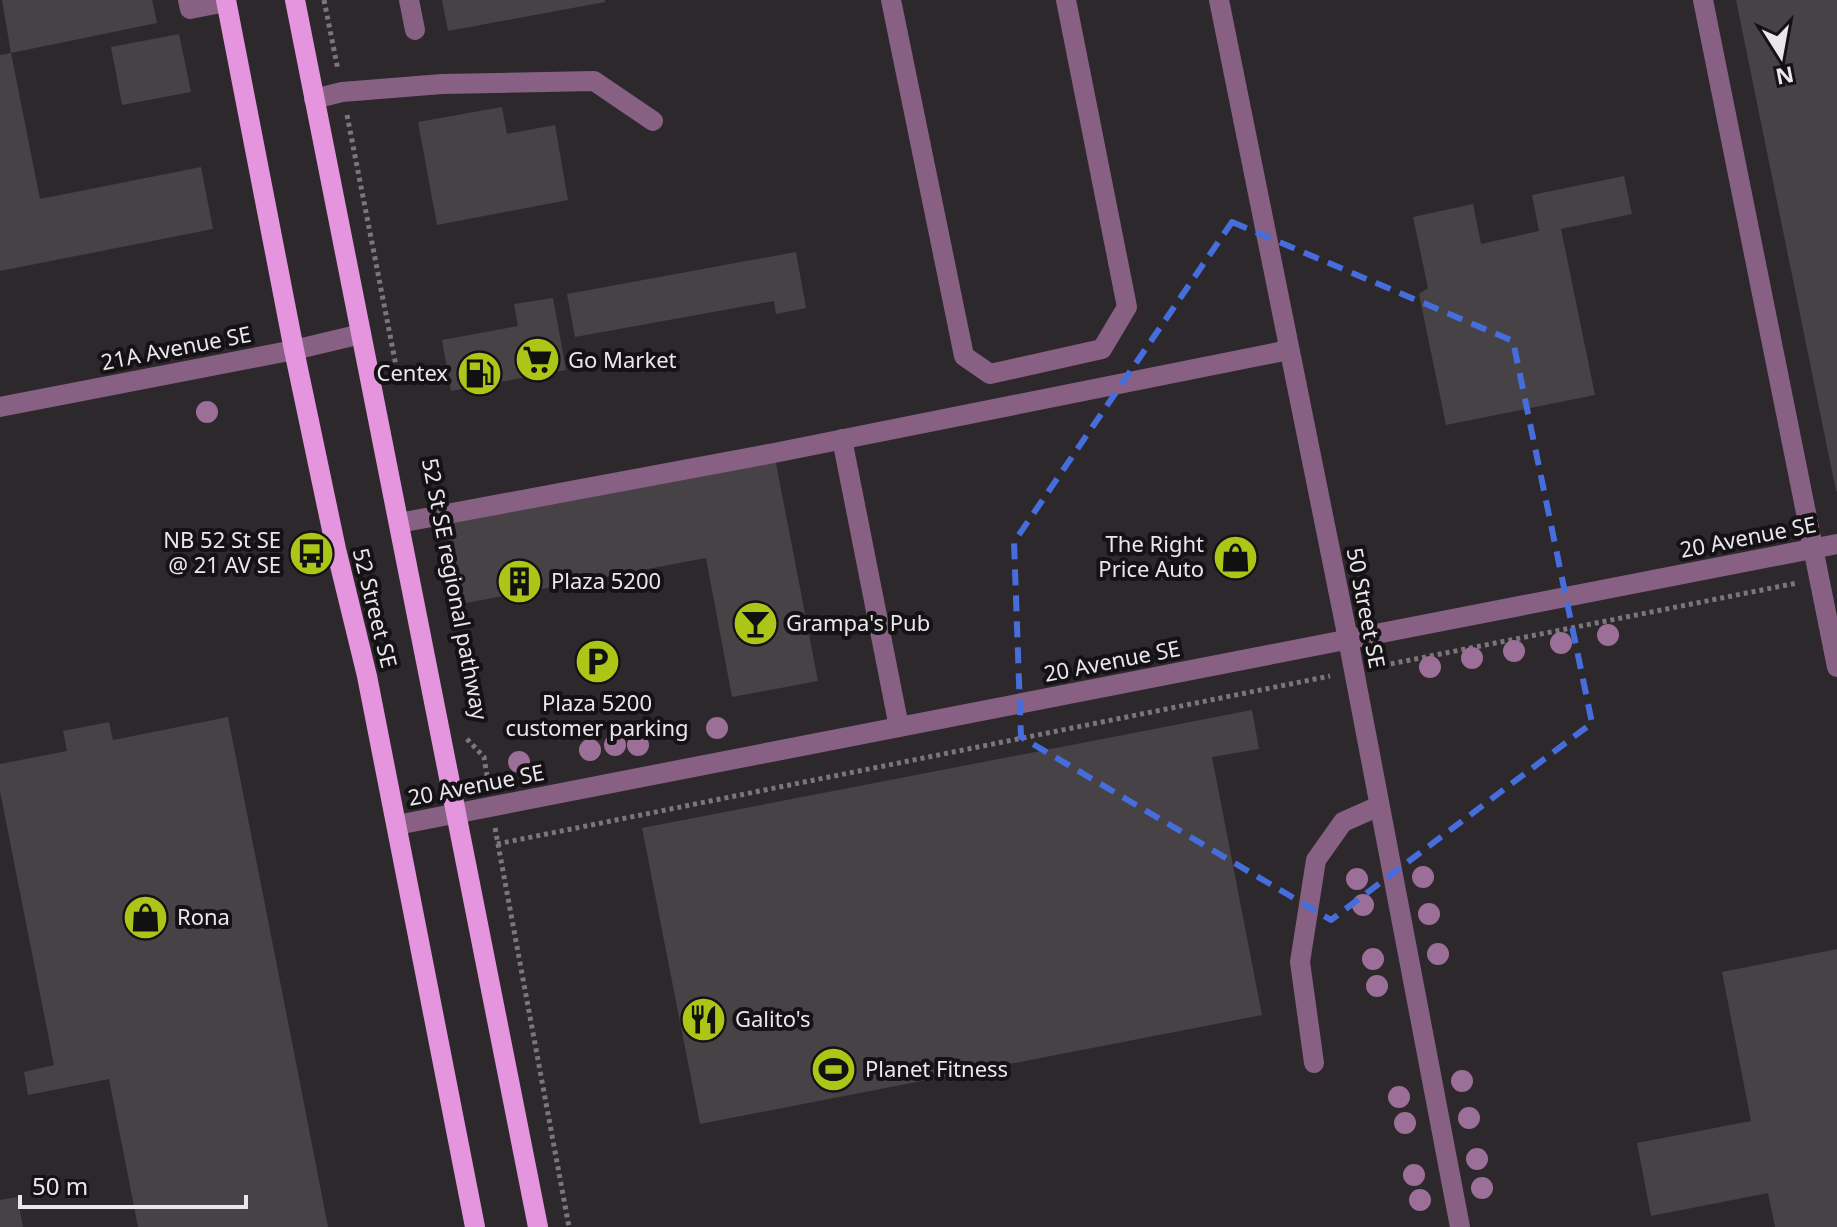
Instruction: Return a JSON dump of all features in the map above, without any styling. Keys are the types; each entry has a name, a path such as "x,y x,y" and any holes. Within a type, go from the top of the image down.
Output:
{"main road":[{"name":"52 Street SE","path":"295,0 538,1227"},
{"name":"52 Street SE","path":"226,1 294,350 336,549 367,676 475,1227"}],"street":[{"path":"188,0 190,9 226,1"},
{"path":"409,0 415,30"},
{"path":"891,0 964,356 990,374 1102,349 1127,307 1066,0"},
{"name":"50 Street SE","path":"1219,0 1348,639 1460,1227"},
{"path":"1703,0 1837,667"},
{"path":"314,99 342,92 442,84 594,81 653,121"},
{"name":"21A Avenue SE","path":"0,407 294,350 361,334"},
{"path":"399,523 1289,350"},
{"path":"842,439 899,727"},
{"name":"20 Avenue SE","path":"397,825 1837,544"},
{"path":"1314,1063 1300,962 1316,860 1343,822 1379,806"}],"path":[{"path":"324,0 399,384"},
{"path":"497,844 1818,578"},
{"name":"52 St SE regional pathway","path":"465,726 467,739 484,757 497,844 569,1227"}],"highlighted area":[{"path":"1232,222 1513,341 1592,723 1331,920 1021,737 1014,542"}],"building":[{"path":"2,0 152,0 157,23 11,53"},
{"path":"442,0 605,0 605,2 448,31"},
{"path":"1736,0 1837,0 1837,491 1836,491"},
{"path":"179,34 191,92 122,105 111,47"},
{"path":"11,53 40,199 201,167 213,229 0,271 0,55"},
{"path":"502,107 507,134 555,125 568,200 437,225 418,122"},
{"path":"1624,176 1632,214 1561,229 1595,395 1446,425 1419,294 1428,288 1413,217 1473,204 1481,244 1539,231 1532,195"},
{"path":"796,252 806,308 776,314 774,301 575,337 567,294"},
{"path":"553,298 566,370 451,391 442,340 518,326 514,304"},
{"name":"Plaza 5200","path":"774,453 818,681 732,697 706,558 461,604 444,515"},
{"path":"1252,710 1259,749 1212,757 1262,1015 700,1124 642,828"},
{"name":"Rona","path":"228,717 328,1227 138,1227 109,1079 28,1095 24,1072 54,1065 0,791 0,764 67,751 63,731 109,722 113,740"},
{"path":"1837,949 1837,1227 1775,1227 1768,1193 1651,1216 1637,1143 1751,1121 1722,972"},
{"path":"17,1197 23,1227 0,1227 0,1200"}],"place":[{"name":"Go Market","path":"537,360"},
{"name":"Centex","path":"479,373"},
{"name":"NB 52 St SE @ 21 AV SE","path":"312,553"},
{"name":"The Right Price Auto","path":"1235,557"},
{"name":"Plaza 5200","path":"520,581"},
{"name":"Grampa's Pub","path":"755,623"},
{"name":"Plaza 5200 customer parking","path":"597,662"},
{"name":"Rona","path":"146,917"},
{"name":"Galito's","path":"704,1019"},
{"name":"Planet Fitness","path":"834,1069"}]}
